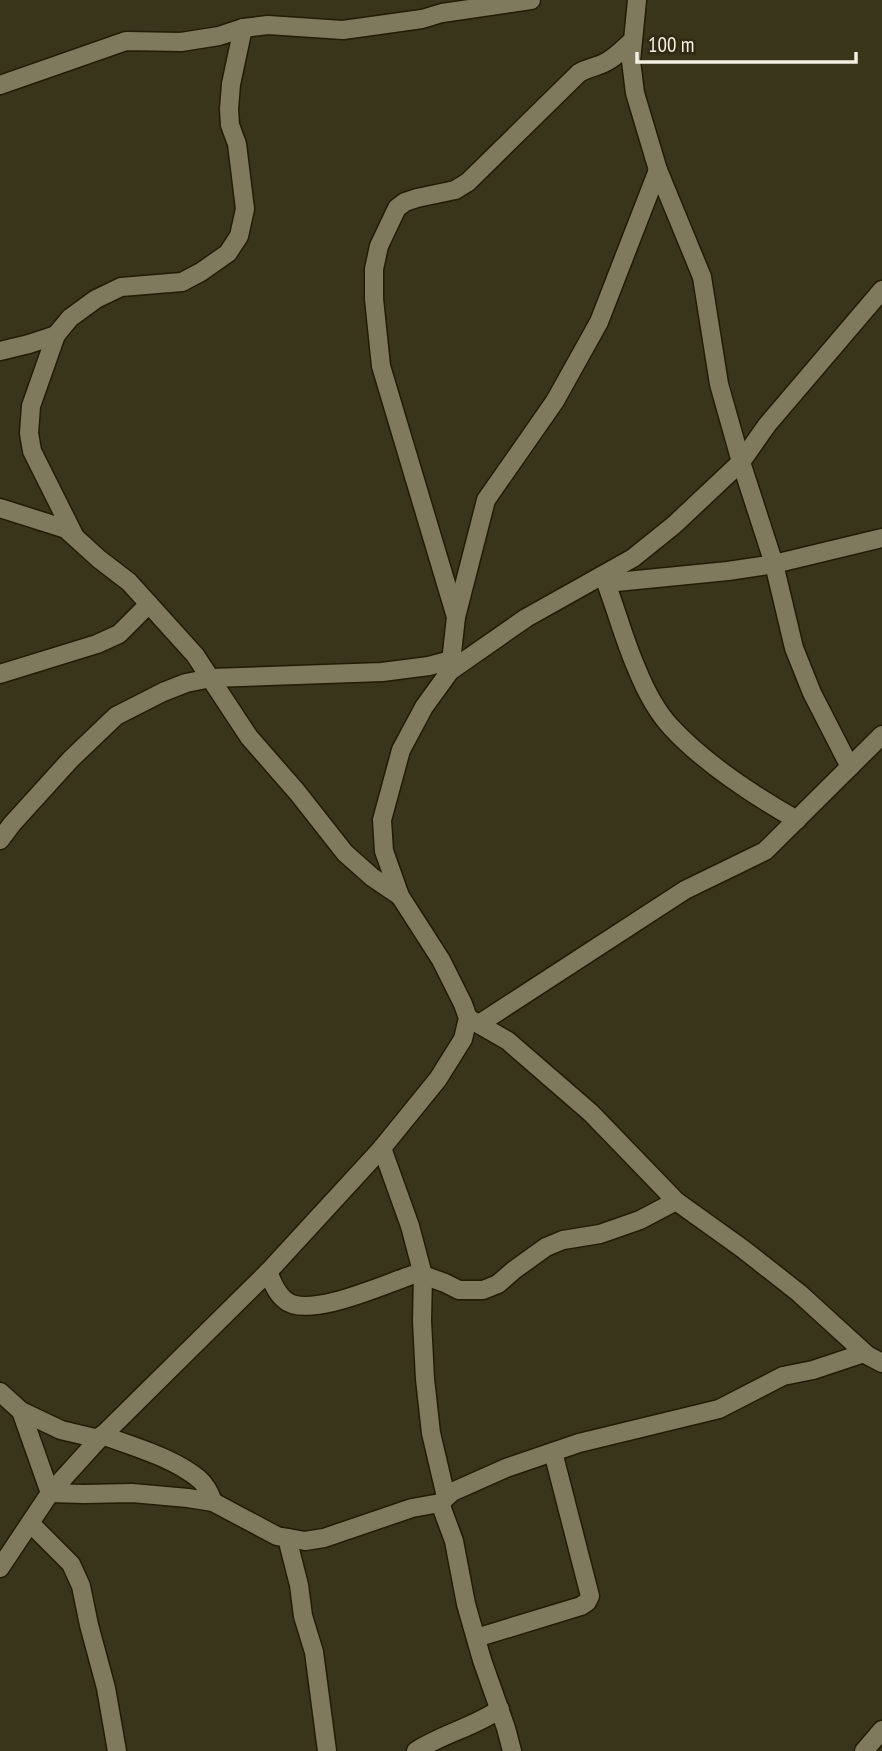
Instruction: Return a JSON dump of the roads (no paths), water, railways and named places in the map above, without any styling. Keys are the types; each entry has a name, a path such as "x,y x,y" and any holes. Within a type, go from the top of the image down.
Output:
{"street":[{"path":"0,85 126,41 181,43 257,26 342,30 531,0"},
{"path":"637,0 631,61 635,93 658,170 702,277 719,384 774,564 794,648 812,693 850,767"},
{"path":"74,535 40,469 30,443 31,406 56,335 70,318 96,299 121,287 181,282 228,253 239,236 245,209 237,144 230,125 229,109 231,84 243,29"},
{"path":"456,617 381,366 374,299 374,269 379,246 397,208 417,198 455,190 468,182 579,73 612,59 633,40"},
{"path":"451,666 456,617 486,500 555,401 599,322 658,170"},
{"path":"882,290 767,425 741,462 674,525 605,579 526,618 451,666 424,707 401,750 382,820 384,851 400,896 441,960 473,1021 508,1041 592,1113 677,1201 799,1293 864,1353 882,1363"},
{"path":"0,351 56,335"},
{"path":"0,508 66,529 129,582 195,655 249,737 345,853 372,877 400,896"},
{"path":"605,579 728,571 774,564 882,538"},
{"path":"605,579 636,667 670,726 715,766 762,800 797,820"},
{"path":"0,674 97,644 119,634 149,604"},
{"path":"0,840 71,759 116,716 186,683 211,678 382,672 451,666"},
{"path":"0,1568 50,1493 101,1437 268,1272 382,1148 438,1079 473,1021 685,890 765,851 882,735"},
{"path":"382,1148 410,1226 423,1275 425,1379 443,1500 466,1604 512,1751"},
{"path":"268,1272 286,1302 297,1307 320,1306 412,1275 423,1275 459,1290 483,1290 498,1284 546,1247 564,1240 600,1234 640,1220 677,1201"},
{"path":"50,1493 132,1493 213,1502 277,1536 306,1541 324,1538 443,1500 452,1492 506,1468 579,1443 719,1409 783,1376 813,1370 864,1353"},
{"path":"0,1392 20,1411 61,1430 101,1437 175,1464 200,1479 209,1490 213,1502"},
{"path":"20,1411 50,1493"},
{"path":"476,1638 581,1606 590,1596 553,1452"},
{"path":"30,1523 71,1564 81,1586 106,1689 117,1751"},
{"path":"288,1538 303,1616 314,1652 327,1751"},
{"path":"416,1751 429,1742 487,1718 499,1709"},
{"path":"864,1751 882,1730"}]}
